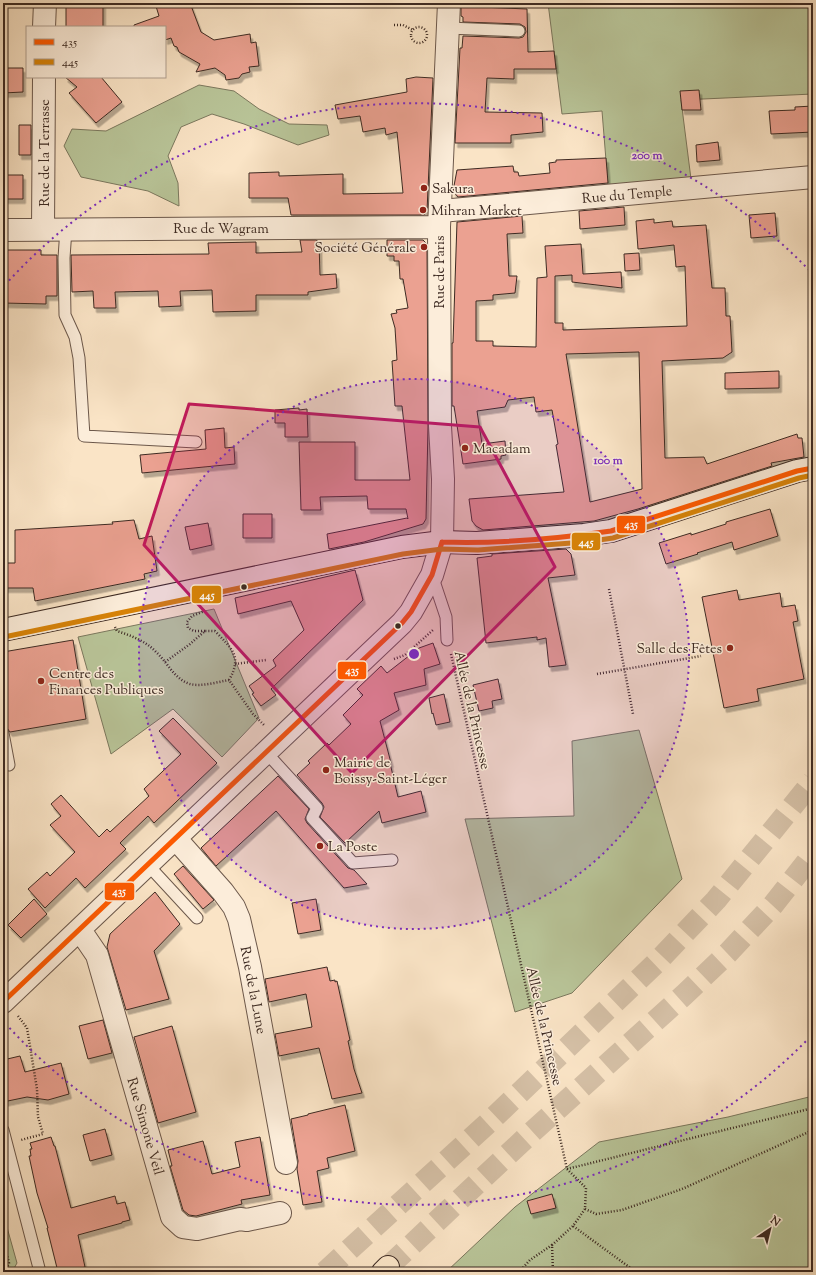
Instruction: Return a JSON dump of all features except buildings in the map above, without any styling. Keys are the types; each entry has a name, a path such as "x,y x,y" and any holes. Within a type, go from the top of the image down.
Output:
{"street":[{"path":"44,26 45,3"},
{"name":"Rue de Paris","path":"4,1001 402,624 411,612 432,575 442,542 443,479 440,426 440,219 449,3"},
{"name":"Rue de la Terrasse","path":"43,229 44,78"},
{"name":"Rue du Temple","path":"440,219 813,177"},
{"name":"Rue de Wagram","path":"3,230 440,219"},
{"path":"3,630 402,547 442,542 477,543 584,535 610,531 797,471 813,468"},
{"name":"Rue de la Lune","path":"176,838 223,892 234,907 239,919 250,967 286,1162"},
{"name":"Rue Simone Veil","path":"80,930 97,955 172,1217 183,1227 197,1230 240,1219 247,1220 280,1213"}],"lane":[{"path":"448,28 519,30"},
{"path":"66,229 64,258 65,315 75,337 79,358 84,436 196,442"},
{"path":"432,575 446,617 447,640"},
{"path":"3,733 9,765"},
{"path":"272,748 274,761 317,808 312,818 353,863 392,860"},
{"path":"148,865 197,918"},
{"path":"3,1130 8,1144 40,1272"}],"path":[{"path":"394,26 403,25 413,30 420,28 426,31 427,38 425,41 422,43 417,43 413,40 413,30"},
{"path":"609,589 633,714"},
{"path":"117,631 139,639 156,652 164,662 176,676 189,684 199,685 229,680 234,672 236,659 231,648 215,631 205,631 190,644 164,662"},
{"name":"Allée de la Princesse","path":"447,640 567,1168"},
{"path":"597,674 701,656"},
{"path":"235,664 266,660"},
{"path":"229,680 253,714 272,748"},
{"path":"4,1001 27,1028 37,1089 38,1117 43,1134 8,1144"},
{"path":"519,1272 530,1260 552,1245 573,1226 585,1209 586,1188 567,1168 813,1108"},
{"path":"585,1209 596,1214 622,1210 682,1189 813,1130"},
{"path":"573,1226 636,1272"},
{"path":"3,1240 9,1263 6,1270 3,1272"},
{"path":"552,1245 553,1272"}],"highlighted area":[{"path":"189,404 480,427 555,567 352,773 144,545"}],"green space":[{"path":"548,3 813,3 813,94 681,100 691,179 608,185 602,111 562,114"},
{"path":"199,85 234,91 259,109 289,124 327,125 329,135 298,145 244,124 212,114 181,127 168,156 178,183 179,206 148,191 81,177 64,146 72,129 106,131"},
{"path":"214,609 259,718 222,757 173,709 111,754 78,637"},
{"path":"639,730 682,879 572,993 515,1012 465,819 574,816 572,741"},
{"path":"813,1096 813,1272 446,1272 515,1207 599,1142 728,1117"},
{"path":"3,1213 17,1263 12,1272 3,1272"}],"tunnel":[{"path":"325,1272 488,1123 657,962 716,900 813,781"},
{"path":"388,1267 532,1132 684,995 728,953 773,905 813,854"}],"transit line":[{"name":"435","path":"442,542 526,540 611,531 797,471 813,468"},
{"name":"445","path":"4,637 403,554 442,549 478,550 585,542 613,538 799,478 813,475"},
{"name":"435","path":"3,1002 402,623 411,612 432,575 442,542"}],"place":[{"name":"Sakura","path":"424,188"},
{"name":"Mihran Market","path":"423,210"},
{"name":"Société Générale","path":"424,247"},
{"name":"Macadam","path":"465,448"},
{"name":"Salle des Fêtes","path":"730,648"},
{"name":"Centre des Finances Publiques","path":"41,681"},
{"name":"Mairie de Boissy-Saint-Léger","path":"326,770"},
{"name":"La Poste","path":"320,846"}]}
